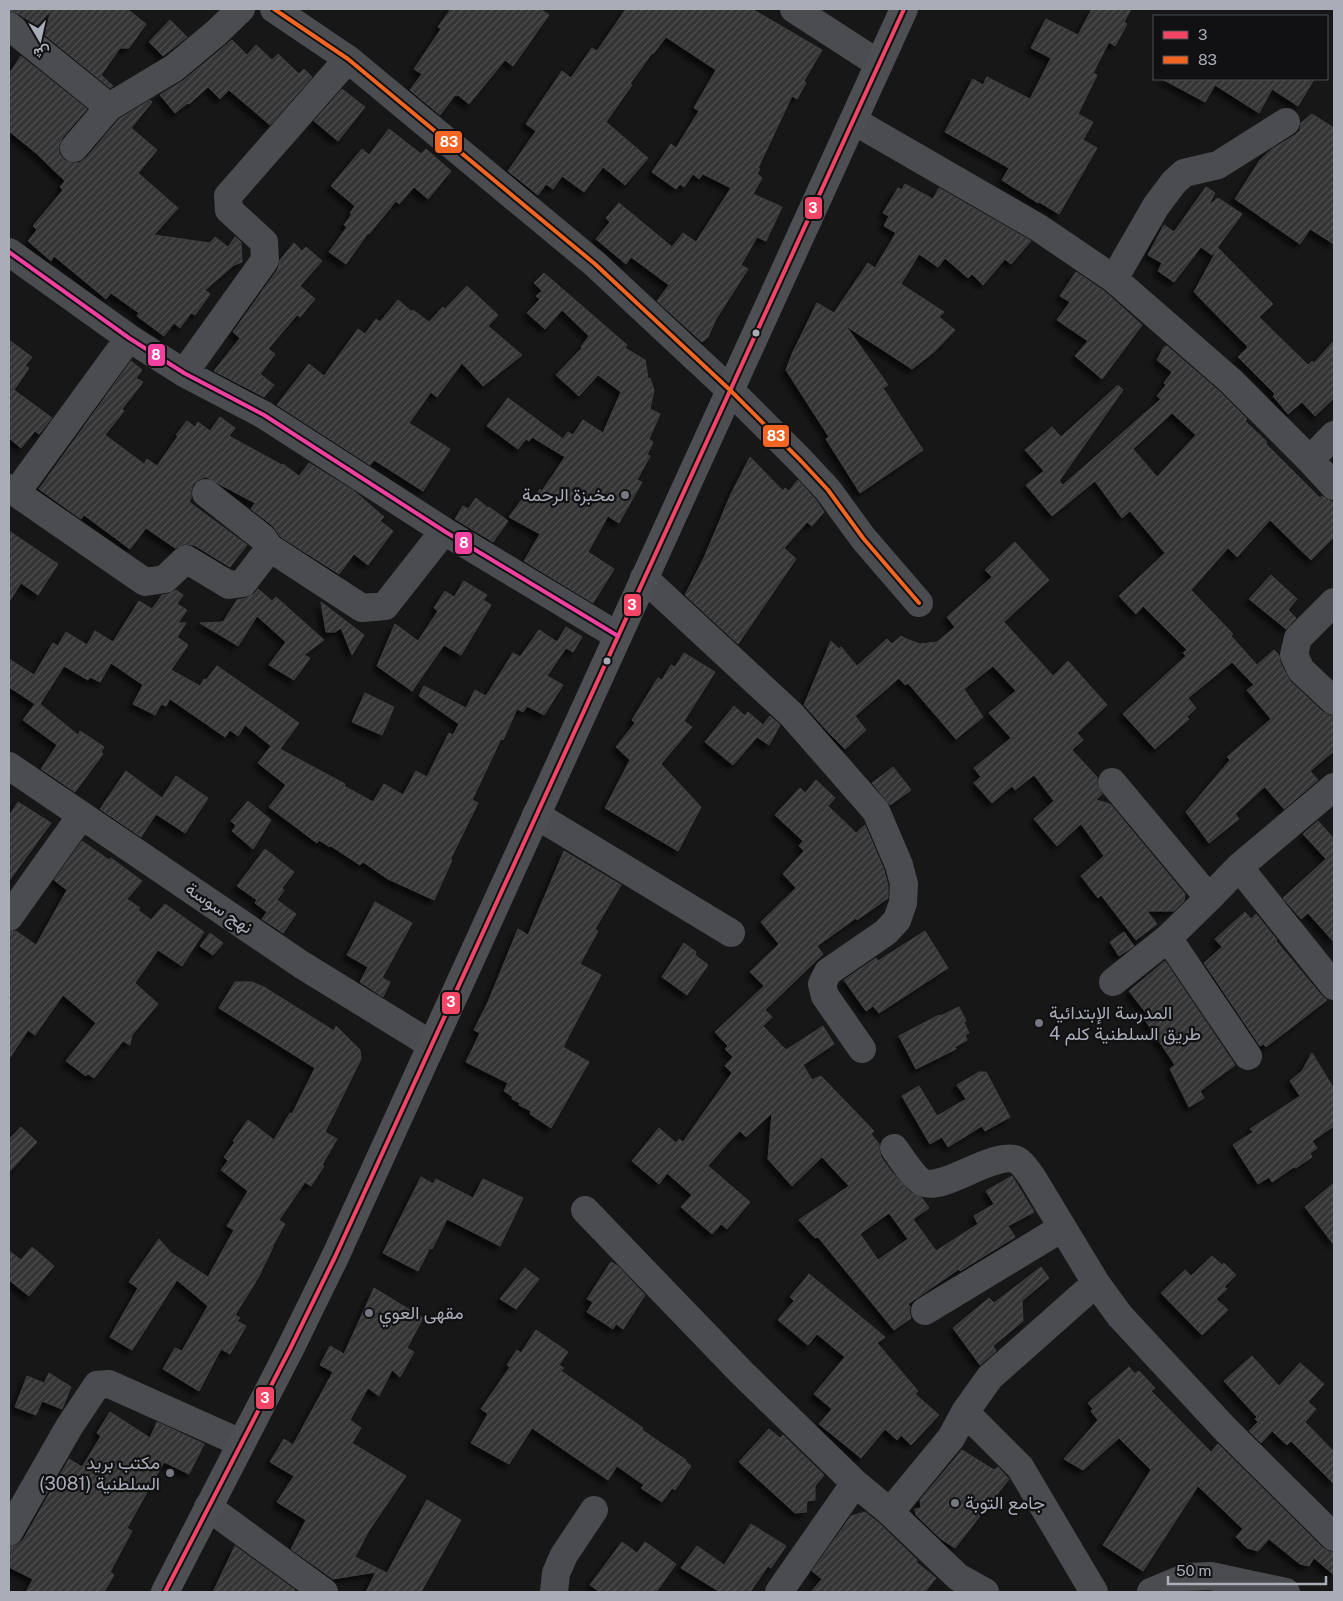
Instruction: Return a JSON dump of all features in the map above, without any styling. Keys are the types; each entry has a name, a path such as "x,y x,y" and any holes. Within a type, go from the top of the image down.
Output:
{"main road":[{"path":"165,1592 335,1257 904,9"}],"street":[{"path":"74,148 109,107 174,68 241,9"},
{"path":"274,9 348,59 595,264 730,390 801,460 828,490 863,538 919,603"},
{"path":"794,9 878,64"},
{"path":"9,26 109,107"},
{"path":"184,373 265,260 264,242 229,210 228,196 348,59"},
{"path":"854,121 1039,228 1114,279 1231,381 1334,486"},
{"path":"1114,279 1156,206 1174,182 1184,173 1218,165 1286,122"},
{"path":"9,252 129,338 184,373 264,415 444,531 618,636"},
{"path":"129,338 12,490 145,582 165,579 186,559 229,585 243,583 270,548"},
{"path":"1310,460 1334,435"},
{"path":"206,493 263,538 270,548 362,608 385,606 444,531"},
{"path":"644,578 792,714 876,811 899,865 904,884 903,903 897,920 886,932 828,972 822,984 825,996 862,1049"},
{"path":"1334,602 1298,638 1294,655 1301,670 1334,701"},
{"name":"نهج سوسة","path":"9,766 302,965 432,1045"},
{"path":"1112,782 1210,898"},
{"path":"1113,982 1168,938 1210,898 1239,866 1334,787"},
{"path":"536,815 731,933"},
{"path":"9,917 81,816"},
{"path":"1239,866 1334,986"},
{"path":"1168,938 1248,1056"},
{"path":"894,1148 914,1175 923,1182 935,1184 1003,1158 1017,1160 1024,1166 1096,1283 1120,1316 1226,1430 1334,1537"},
{"path":"585,1210 740,1372 855,1483 890,1512 958,1577 985,1592"},
{"path":"925,1311 1062,1228"},
{"path":"890,1512 951,1438 964,1412 990,1376 1096,1283"},
{"path":"9,1532 69,1427 97,1385 110,1384 242,1442"},
{"path":"964,1412 1020,1467 1094,1592"},
{"path":"779,1592 855,1483"},
{"path":"208,1507 324,1592"},
{"path":"554,1592 556,1573 564,1555 594,1510"},
{"path":"1152,1592 1187,1577 1211,1576 1286,1592"}],"building":[{"path":"9,9 127,9 146,24 129,48 120,48 101,75 113,86 110,88 19,14 9,11"},
{"path":"451,9 540,9 549,15 513,66 505,60 469,104 458,95 455,95 440,115 410,90 422,74 414,69 441,29 438,27"},
{"path":"626,9 752,9 822,50 804,81 806,83 797,99 792,96 758,168 760,169 757,174 762,178 753,194 782,207 766,241 757,237 741,265 748,269 716,319 708,337 702,342 657,301 669,285 631,257 626,264 596,239 610,222 606,218 619,203 672,247 683,233 696,242 731,188 703,174 699,179 693,174 684,187 680,184 676,189 652,172 671,144 676,148 699,111 694,108 716,70 666,37 652,53 606,122 648,158 625,185 603,167 584,192 562,176 553,189 546,184 538,195 508,171 536,131 526,124 562,71 571,78 592,48 597,51"},
{"path":"1092,9 1131,9 1124,22 1127,24 1115,46 1109,42 1093,73 1097,75 1078,114 1093,122 1083,140 1097,148 1059,214 1002,180 1009,168 945,132 973,79 983,85 987,77 1030,99 1051,58 1031,48 1046,19 1078,35"},
{"path":"170,20 187,37 163,56 149,42"},
{"path":"232,40 247,55 256,45 272,60 278,54 299,74 304,69 312,77 270,125 229,90 220,99 208,87 189,104 175,113 160,95 184,80"},
{"path":"21,56 87,109 62,138 59,145 59,153 64,160 79,163 86,158 119,119 150,100 152,102 131,128 157,150 138,173 178,208 154,235 210,243 215,237 228,247 235,237 241,242 242,262 234,265 205,290 210,294 195,315 191,313 180,328 174,323 164,336 137,316 139,313 111,293 106,299 54,256 51,261 28,241 37,230 33,226 63,190 60,187 65,181 36,153 9,131 9,74"},
{"path":"1164,80 1313,80 1298,106 1272,89 1259,113 1215,85 1205,102"},
{"path":"342,89 365,107 338,141 314,121"},
{"path":"1312,114 1334,128 1334,244 1310,229 1300,244 1235,199 1260,160 1272,149 1295,135 1300,130 1301,123"},
{"path":"389,129 421,154 426,149 451,171 428,199 414,187 399,204 396,201 368,233 346,264 329,252 347,227 344,225 355,206 331,186 362,149 369,155"},
{"path":"905,184 933,199 939,188 1031,241 1011,264 1005,259 983,285 972,274 968,278 945,258 938,267 919,254 901,284 944,312 939,317 955,330 934,352 912,369 846,326 888,385 883,388 923,450 860,493 826,439 829,437 786,370 817,303 834,313 868,263 875,268 896,233 884,226 889,216 883,213 898,188 902,190"},
{"path":"1206,187 1215,193 1208,206 1218,198 1242,214 1212,255 1201,247 1174,282 1158,271 1162,263 1148,255 1164,225 1174,232"},
{"path":"294,243 302,251 306,247 322,261 300,286 315,299 300,317 297,315 268,349 275,354 260,374 274,385 264,397 214,371 240,338 233,332 278,269 280,260"},
{"path":"1218,248 1273,304 1259,317 1308,365 1312,361 1314,363 1334,341 1334,398 1315,416 1302,402 1288,414 1273,396 1275,394 1238,357 1248,347 1194,292"},
{"path":"1076,272 1104,291 1142,325 1102,379 1075,356 1088,341 1057,320 1070,302 1060,296"},
{"path":"544,273 627,345 625,348 645,360 648,379 650,378 654,390 650,409 660,414 649,439 653,442 647,455 650,456 637,480 642,482 619,523 608,516 588,552 614,569 593,603 524,561 540,534 509,517 523,498 531,504 565,457 532,437 529,441 526,439 518,449 487,426 508,398 563,439 568,432 573,435 583,420 603,433 621,392 598,375 579,396 556,375 582,348 589,336 562,310 545,329 527,313 540,299 536,296 542,291 534,283"},
{"path":"467,286 498,315 488,326 522,355 483,386 462,363 437,397 431,392 409,423 450,449 423,491 374,460 370,465 277,405 309,364 324,376 358,329 365,334 376,319 380,322 398,300 412,312 413,310 429,322 443,307 445,309"},
{"path":"9,340 32,357 25,366 29,368 14,390 52,418 39,434 35,431 21,448 9,438"},
{"path":"1167,346 1220,392 1247,419 1245,421 1267,442 1266,444 1320,498 1322,496 1334,503 1334,537 1311,560 1270,520 1237,557 1228,548 1191,590 1233,634 1231,636 1257,665 1274,650 1279,655 1280,662 1290,681 1323,712 1334,716 1334,751 1310,771 1318,780 1284,809 1265,787 1263,788 1235,814 1239,819 1209,843 1186,812 1230,760 1227,757 1271,719 1247,690 1254,685 1232,662 1188,698 1196,708 1187,717 1189,719 1155,749 1123,714 1186,656 1183,653 1187,650 1143,606 1136,614 1119,596 1165,553 1130,511 1122,518 1095,481 1052,516 1026,485 1044,471 1025,450 1052,427 1061,437 1118,385 1123,390 1059,481 1063,485 1161,399 1157,396 1166,385 1164,383 1172,372 1157,360 1164,347","holes":["1172,413 1196,435 1157,477 1133,449"]},
{"path":"131,361 142,370 136,378 143,382 105,435 144,464 147,459 157,466 187,421 195,427 198,422 210,431 220,417 235,428 229,436 283,464 299,476 309,463 354,491 384,517 380,521 393,531 368,565 354,554 339,574 281,537 273,526 251,509 255,503 206,477 193,484 189,502 247,545 230,567 194,545 184,544 175,548 146,528 130,549 84,515 81,519 39,489"},
{"path":"750,457 783,491 785,488 789,491 798,480 824,512 812,526 807,522 784,548 796,559 738,644 685,595"},
{"path":"476,498 508,521 493,542 455,519 463,506 468,509"},
{"path":"9,531 58,564 38,595 21,583 9,602"},
{"path":"1015,542 1049,580 1004,622 1053,676 1068,661 1107,705 1077,733 1083,740 1072,750 1097,777 1097,785 1102,794 1096,800 1110,804 1185,894 1184,901 1174,911 1147,911 1157,924 1136,940 1101,895 1098,898 1081,876 1104,856 1081,824 1057,846 1034,819 1054,801 1034,775 1015,790 1012,786 992,803 974,783 981,777 974,768 1011,738 989,713 1016,691 993,666 964,689 983,717 956,739 908,683 905,685 899,678 855,716 866,730 845,749 804,705 831,641 839,649 841,647 857,666 887,639 892,644 901,636 920,644 937,642 955,627 947,617 992,577 985,570"},
{"path":"1271,575 1297,599 1288,610 1296,618 1286,629 1249,599"},
{"path":"464,581 487,595 483,600 491,605 461,655 444,645 412,691 377,666 395,624 418,641 438,611 434,608 445,591 454,597"},
{"path":"258,589 272,601 276,597 324,640 304,655 310,658 294,680 269,665 286,642 257,616 238,646 200,623 223,622 237,600 246,598"},
{"path":"176,590 183,595 177,604 187,610 178,623 186,623 177,637 188,645 171,670 200,686 217,666 299,723 280,749 345,784 344,786 373,802 384,784 403,795 416,771 427,777 449,733 453,735 459,724 419,696 424,686 466,708 475,690 486,696 513,653 520,657 539,630 557,642 566,627 582,637 573,652 566,648 547,676 563,685 544,715 527,706 523,712 517,709 472,800 478,803 450,860 452,860 434,900 388,879 363,862 360,865 319,840 317,843 269,807 286,785 258,763 271,746 245,725 238,736 230,730 225,737 170,699 166,706 161,704 155,715 133,704 143,685 111,663 100,682 90,677 88,680 64,666 40,704 78,735 80,731 104,747 101,752 103,754 75,792 41,769 57,745 23,720 35,704 9,687 9,659 34,675 53,643 58,646 66,632 87,645 95,631 113,642 139,601 152,609 162,595"},
{"path":"321,602 364,635 352,655 341,628 335,632 326,632"},
{"path":"684,653 715,672 684,721 692,727 661,764 701,807 678,851 605,808 630,760 616,747 635,723 632,720 658,678 662,680 671,665 675,667"},
{"path":"365,693 394,707 382,735 352,722"},
{"path":"734,706 745,716 748,712 763,725 770,716 780,725 769,745 757,737 733,765 705,742"},
{"path":"893,767 911,790 890,805 872,783"},
{"path":"126,771 162,798 176,776 208,798 185,833 156,814 141,837 100,809"},
{"path":"816,780 835,798 828,806 856,833 865,825 884,870 888,886 888,898 817,946 823,954 765,1010 772,1017 763,1026 786,1050 823,1026 834,1044 803,1065 812,1080 821,1076 874,1131 871,1134 879,1144 881,1157 891,1171 910,1192 922,1198 929,1208 913,1219 936,1251 978,1224 974,1216 994,1204 986,1191 1012,1176 1034,1212 1008,1226 1015,1237 960,1271 959,1269 908,1304 911,1318 894,1330 818,1237 815,1238 799,1220 849,1186 822,1157 792,1186 768,1159 772,1113 746,1137 740,1131 708,1166 750,1202 727,1229 721,1224 712,1234 681,1207 692,1195 667,1173 659,1184 632,1161 659,1128 676,1143 679,1139 683,1142 732,1073 725,1066 733,1057 725,1049 728,1046 715,1032 764,986 750,972 779,944 761,922 796,888 783,874 804,851 799,846 803,841 775,815 800,788 805,793","holes":["889,1213 908,1239 878,1260 860,1234"]},
{"path":"248,801 271,820 253,849 232,831 236,826 231,821"},
{"path":"18,802 51,823 9,881 9,816"},
{"path":"1318,821 1334,839 1334,942 1308,913 1301,919 1283,898 1326,859 1303,834"},
{"path":"82,841 109,860 111,858 142,881 127,899 140,908 138,910 151,920 165,904 204,932 182,966 158,950 135,983 158,1004 132,1035 130,1045 123,1041 94,1078 88,1074 86,1076 66,1061 96,1023 63,995 35,1035 28,1030 9,1059 9,932 16,931 36,945 67,890 54,880"},
{"path":"265,849 294,872 282,888 284,890 277,900 296,914 283,933 262,919 267,912 255,903 257,900 237,886"},
{"path":"564,851 621,885 595,929 598,931 580,964 601,975 563,1047 589,1062 551,1128 530,1114 531,1111 519,1105 520,1103 512,1099 513,1097 504,1091 508,1083 466,1062 480,1033 474,1030 488,1002 518,929 528,935"},
{"path":"375,902 412,923 382,978 390,982 383,997 360,982 368,967 347,955"},
{"path":"1245,912 1251,919 1256,914 1276,941 1327,1000 1266,1047 1263,1044 1260,1046 1204,963 1222,947 1215,939"},
{"path":"925,931 948,968 879,1013 873,1006 866,1011 844,980 876,958 878,961"},
{"path":"1124,932 1134,946 1119,956 1110,942"},
{"path":"210,933 223,943 213,955 200,946"},
{"path":"684,943 708,965 687,995 662,977"},
{"path":"1165,961 1235,1065 1200,1091 1204,1098 1189,1107 1170,1069 1175,1065 1143,1017 1147,1014 1129,991"},
{"path":"235,982 252,982 264,987 334,1031 336,1026 360,1050 361,1059 325,1132 337,1139 322,1165 324,1166 311,1186 305,1182 279,1220 285,1224 258,1278 235,1315 240,1318 237,1321 246,1326 230,1354 221,1349 199,1391 163,1369 175,1348 182,1351 208,1306 177,1280 132,1350 110,1337 138,1288 129,1282 159,1239 171,1253 208,1277 234,1230 227,1226 248,1191 221,1170 228,1161 224,1157 248,1120 274,1140 290,1113 292,1114 315,1068 219,1008"},
{"path":"959,1007 966,1021 964,1022 969,1033 965,1035 967,1040 955,1047 956,1049 916,1069 899,1036 939,1015"},
{"path":"1312,1053 1334,1089 1334,1126 1312,1141 1317,1148 1310,1153 1312,1157 1272,1182 1269,1177 1258,1184 1233,1145 1253,1132 1250,1129 1300,1096 1290,1081 1302,1071"},
{"path":"979,1072 986,1072 1010,1117 985,1131 982,1126 948,1147 942,1137 930,1144 902,1096 919,1086 937,1116 966,1099 957,1085"},
{"path":"21,1127 37,1142 9,1172 9,1139"},
{"path":"421,1177 433,1184 436,1179 473,1198 483,1179 523,1198 500,1246 447,1219 432,1249 430,1248 418,1271 383,1253"},
{"path":"1334,1183 1334,1245 1305,1207"},
{"path":"32,1247 54,1266 29,1296 9,1280 9,1251 21,1260"},
{"path":"1212,1256 1222,1265 1224,1263 1236,1275 1224,1287 1227,1289 1216,1299 1228,1310 1202,1335 1161,1293 1185,1270 1191,1276"},
{"path":"611,1262 618,1266 645,1295 623,1329 616,1324 613,1329 587,1312 593,1302 587,1299"},
{"path":"1041,1267 1049,1278 1022,1301 1023,1321 993,1346 996,1351 980,1365 953,1328 989,1298 994,1303"},
{"path":"525,1268 539,1279 516,1309 500,1299"},
{"path":"809,1274 885,1337 877,1343 918,1391 915,1394 939,1415 911,1445 901,1435 897,1440 885,1429 861,1458 819,1424 832,1409 814,1394 845,1357 817,1334 808,1345 778,1320 794,1301 790,1297"},
{"path":"374,1288 423,1318 407,1348 414,1352 400,1377 392,1370 379,1396 368,1388 350,1420 361,1428 352,1443 406,1476 368,1532 355,1557 387,1573 427,1500 461,1520 421,1592 366,1592 376,1572 333,1579 291,1549 306,1520 277,1502 294,1476 270,1462 284,1439 293,1445 333,1372 320,1365 330,1346 344,1354"},
{"path":"536,1330 568,1352 559,1365 564,1368 561,1371 643,1428 642,1430 686,1460 691,1466 675,1490 672,1488 662,1502 641,1488 644,1485 617,1466 608,1480 532,1428 509,1464 471,1443 488,1414 481,1409 510,1367 507,1365 517,1350 521,1353"},
{"path":"1252,1356 1279,1386 1300,1363 1324,1384 1308,1402 1316,1409 1305,1422 1334,1452 1334,1484 1291,1441 1287,1445 1272,1431 1261,1443 1249,1431 1258,1422 1255,1419 1257,1417 1224,1381"},
{"path":"1129,1367 1135,1374 1139,1371 1155,1388 1151,1391 1211,1452 1218,1444 1323,1548 1334,1552 1334,1575 1314,1558 1309,1566 1300,1564 1269,1539 1258,1551 1247,1548 1236,1537 1243,1529 1198,1486 1143,1571 1103,1545 1151,1470 1119,1438 1083,1470 1064,1459 1098,1420 1088,1403"},
{"path":"49,1373 71,1387 62,1409 42,1401 36,1415 15,1407 27,1376 44,1383"},
{"path":"110,1412 150,1438 157,1422 204,1444 189,1474 164,1462 127,1528 132,1531 110,1572 114,1575 104,1592 26,1592 33,1579 9,1567 10,1547 17,1545 23,1540 69,1459 82,1467 101,1436 97,1433"},
{"path":"769,1429 780,1438 783,1435 824,1475 815,1486 815,1500 807,1501 806,1512 795,1513 739,1462"},
{"name":"جامع التوبة","path":"962,1450 994,1470 998,1467 1009,1479 955,1548 941,1539 916,1515 915,1509 921,1508 920,1500"},
{"path":"865,1512 917,1560 916,1562 936,1578 925,1592 811,1592 822,1579 812,1571 851,1516"},
{"path":"751,1524 786,1546 771,1568 768,1566 750,1592 720,1592 681,1568 697,1546 724,1565"},
{"path":"622,1542 637,1553 645,1542 676,1564 656,1592 600,1592 590,1585"},
{"path":"235,1546 295,1590 293,1592 213,1592"}],"transit line":[{"name":"83","path":"274,9 348,59 595,264 730,390 801,461 828,490 863,538 919,603"},
{"name":"3","path":"165,1592 290,1349 335,1257 904,9"},
{"name":"8","path":"9,252 129,338 184,373 264,415 444,531 618,636"}],"place":[{"name":"مخبزة الرحمة","path":"625,495"},
{"name":"المدرسة الإبتدائية طريق السلطنية كلم 4","path":"1039,1023"},
{"name":"مقهى العوي","path":"369,1313"},
{"name":"مكتب بريد السلطنية (3081)","path":"170,1473"},
{"name":"جامع التوبة","path":"955,1503"}]}
